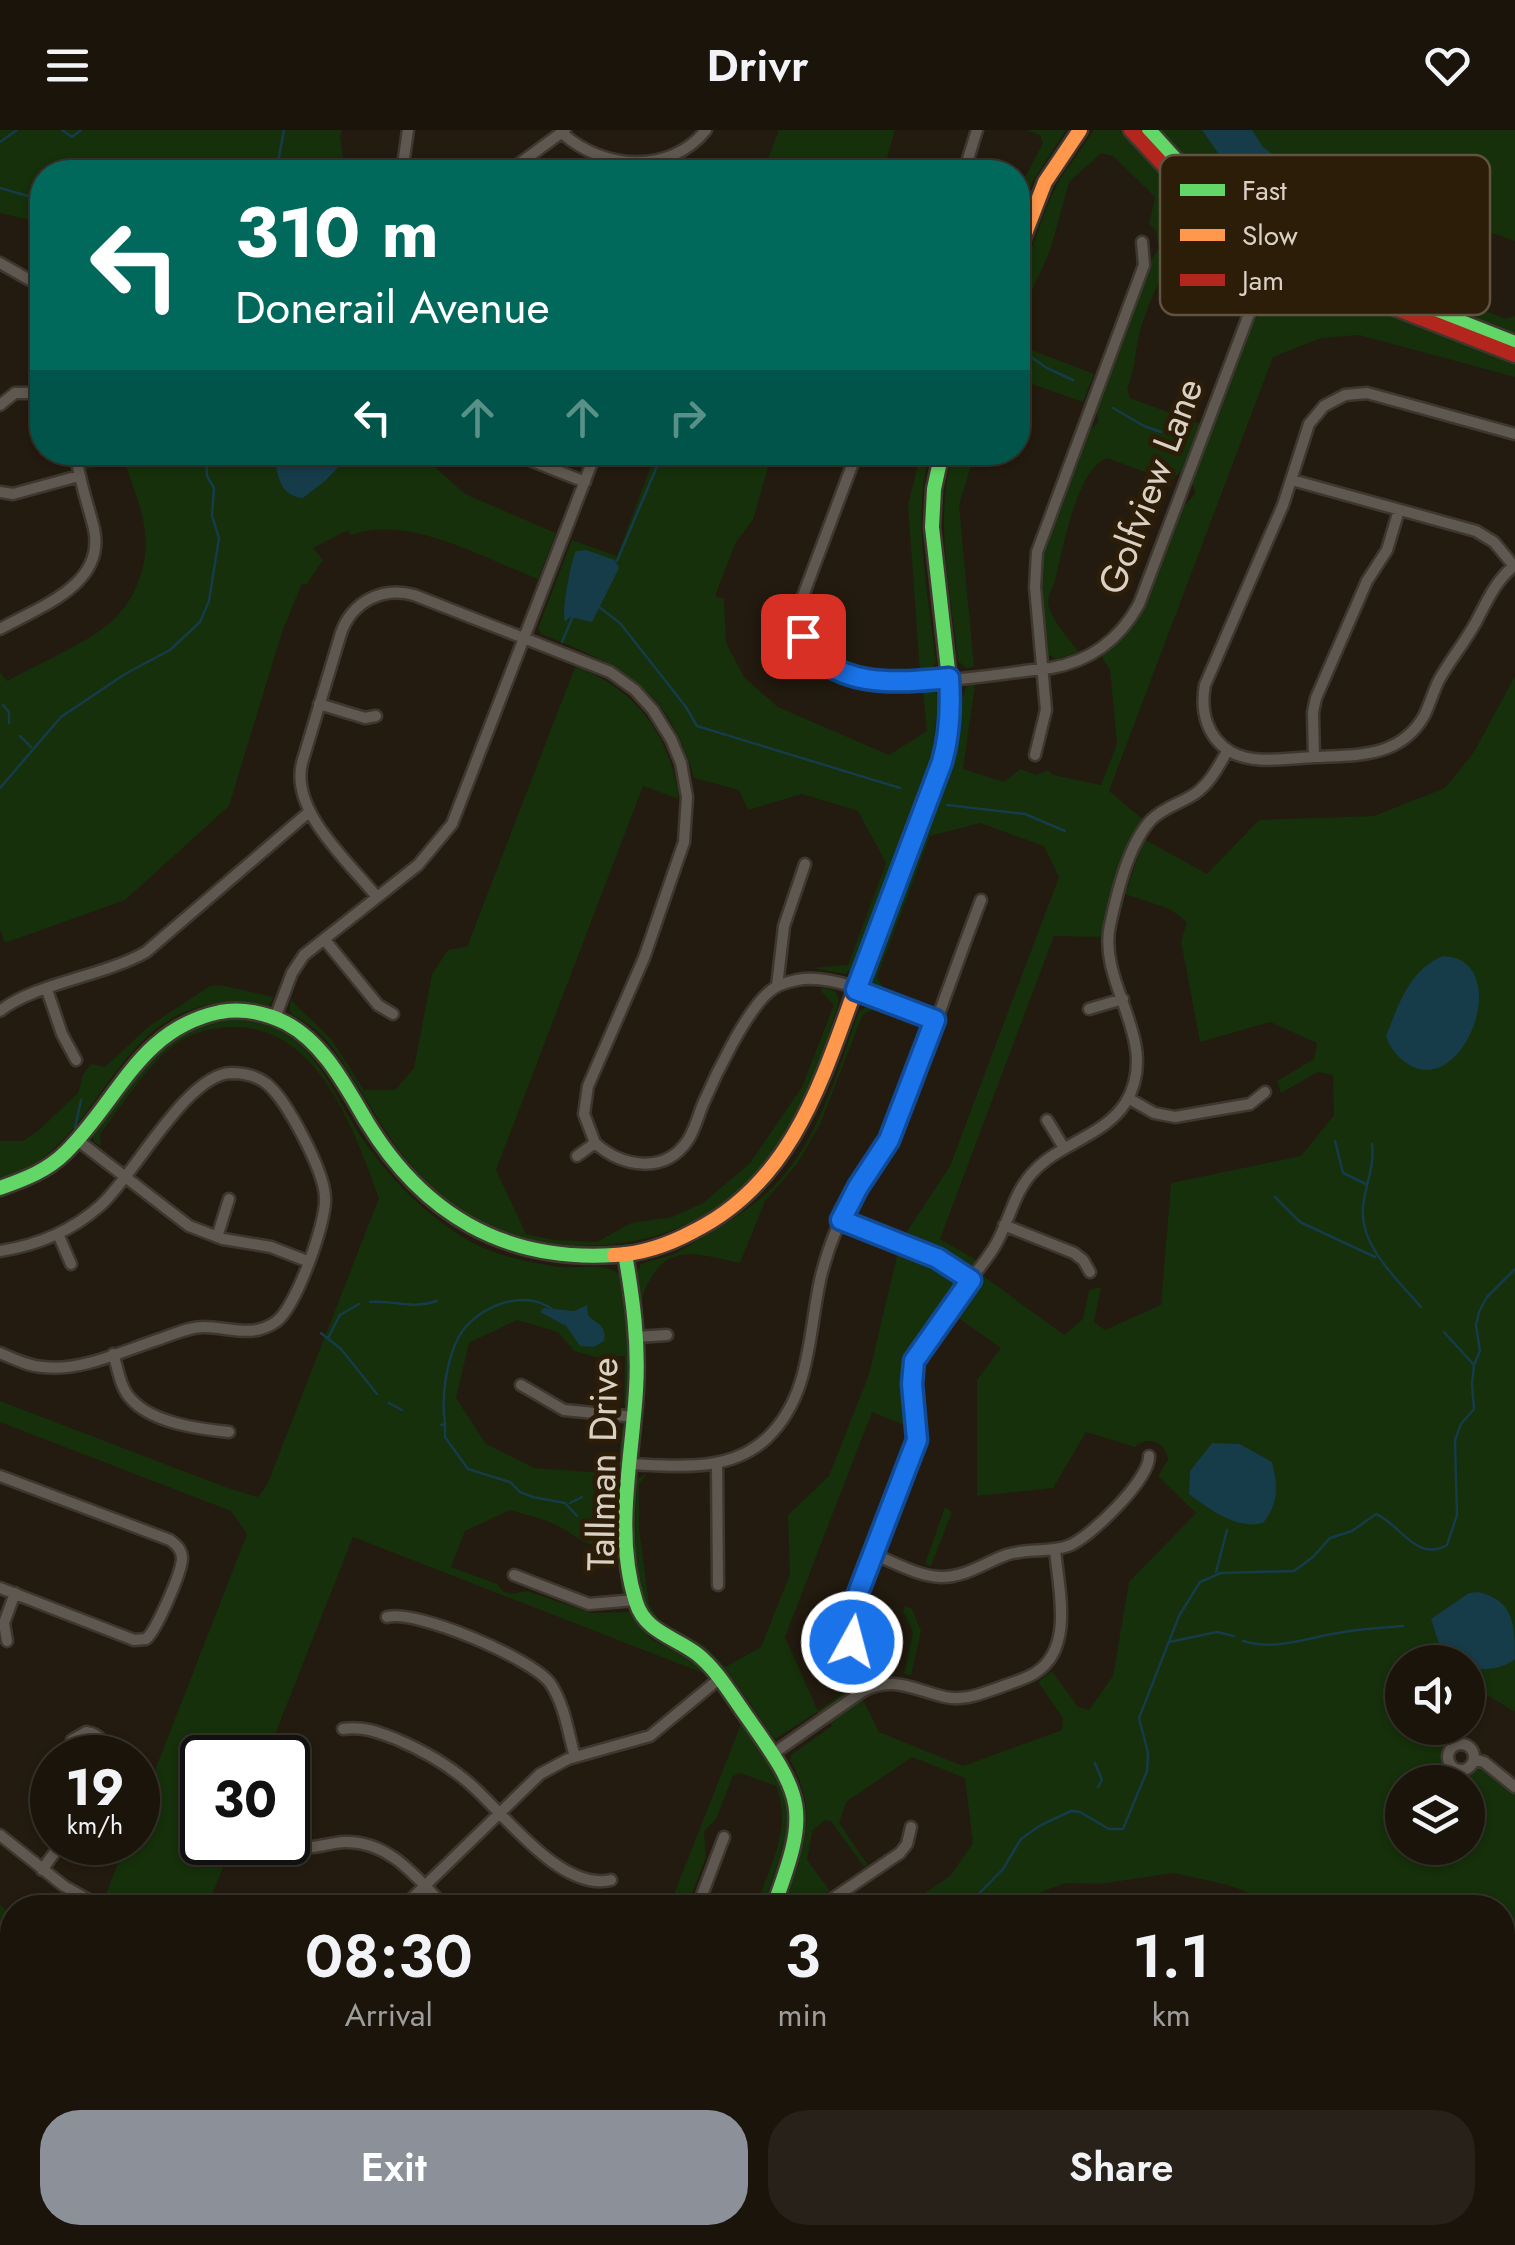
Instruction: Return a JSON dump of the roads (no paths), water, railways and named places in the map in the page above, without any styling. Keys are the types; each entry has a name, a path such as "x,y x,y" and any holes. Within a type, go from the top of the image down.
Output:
{"street":[{"path":"404,160 408,130"},
{"path":"655,160 676,156 706,130"},
{"path":"968,160 977,130"},
{"path":"1030,222 1046,182 1080,130"},
{"path":"1131,130 1160,161"},
{"path":"1149,130 1171,155"},
{"path":"524,160 564,131 587,151 627,160"},
{"path":"1035,756 1046,714 1035,587 1038,552 1144,265 1142,242"},
{"path":"0,263 30,280"},
{"name":"Golfview Lane","path":"852,465 799,613 803,636 820,660 863,678 893,683 1042,669 1090,656 1114,638 1134,614 1249,315"},
{"path":"1413,315 1515,355"},
{"path":"1443,315 1515,343"},
{"path":"0,405 15,393 30,393"},
{"path":"1292,480 1482,534 1514,566 1496,584 1464,645 1440,678 1423,717 1406,738 1374,754 1255,759 1228,750 1205,719 1205,685 1292,480 1304,436 1315,414 1342,396 1367,393 1515,434"},
{"path":"0,629 86,576 96,550 78,465"},
{"path":"542,465 584,482"},
{"path":"275,1018 298,962 429,854 452,824 591,465"},
{"path":"0,1188 38,1174 57,1160 145,1052 177,1024 231,1010 275,1018 320,1049 398,1168 451,1216 498,1240 538,1253 576,1258 625,1254 661,1246 698,1230 737,1205 769,1175 794,1142 808,1114 942,762 950,719 932,515 938,465"},
{"path":"0,492 13,494 79,476"},
{"path":"1314,757 1316,698 1366,581 1387,550 1398,510"},
{"path":"56,582 63,593"},
{"path":"377,897 309,812 302,796 300,773 344,624 361,603 378,594 408,593 594,664 635,690 671,738 687,790 686,834 644,958 586,1093 584,1114 595,1143 614,1158 635,1164 661,1161 678,1150 690,1137 718,1073 756,1007 778,986 815,978 935,1020"},
{"path":"320,704 365,718 376,716"},
{"path":"869,1688 853,1650 850,1623 917,1440 914,1361 995,1247 1023,1184 1041,1164 1108,1121 1128,1098 1136,1076 1137,1053 1109,953 1109,932 1137,841 1160,813 1202,788 1228,750"},
{"path":"0,1010 18,999 121,965 153,947 309,812"},
{"path":"778,986 784,926 805,864"},
{"path":"630,1464 717,1464 735,1459 760,1444 791,1406 807,1363 822,1275 841,1220 889,1140 981,900"},
{"path":"324,938 378,1006 393,1014"},
{"path":"47,990 76,1060"},
{"path":"1089,1008 1123,999"},
{"path":"0,1251 29,1246 58,1234 99,1207 202,1083 226,1074 258,1078 276,1095 318,1164 323,1180 324,1217 289,1307 274,1323 251,1332 192,1328 73,1366 46,1368 0,1354"},
{"path":"1128,1098 1154,1113 1175,1118 1250,1104 1264,1092"},
{"path":"1047,1120 1064,1148"},
{"path":"76,1139 183,1222 217,1237 264,1245 307,1261"},
{"path":"576,1156 595,1143"},
{"path":"217,1237 229,1200"},
{"path":"841,1220 937,1258 971,1280"},
{"path":"1004,1225 1074,1252 1090,1272"},
{"path":"58,1234 71,1264"},
{"name":"Tallman Drive","path":"625,1254 636,1337 627,1525 635,1600 655,1632 694,1652 719,1678 774,1753 794,1790 798,1827 780,1895"},
{"path":"636,1337 666,1335"},
{"path":"113,1354 125,1390 140,1407 184,1424 229,1432"},
{"path":"521,1385 564,1410 635,1417"},
{"path":"873,1554 924,1574 944,1577 1012,1553 1076,1543 1144,1476 1149,1456"},
{"path":"717,1464 718,1585"},
{"path":"0,1476 174,1542 182,1554 181,1565 146,1640 134,1640 0,1588"},
{"path":"774,1753 869,1688 901,1683 948,1698 965,1698 1035,1673 1047,1662 1059,1636 1055,1549"},
{"path":"514,1576 589,1604 635,1600"},
{"path":"7,1642 4,1623 16,1594"},
{"path":"387,1617 409,1615 528,1663 545,1677 556,1694 575,1757"},
{"path":"414,1895 540,1774 575,1757 647,1737 719,1678"},
{"path":"344,1729 364,1728 416,1748 474,1787 535,1848 564,1868 592,1882 611,1880"},
{"path":"444,1764 453,1751"},
{"path":"1474,1759 1484,1762 1515,1787"},
{"path":"838,1895 900,1853 911,1828"},
{"path":"0,1835 79,1895"},
{"path":"701,1895 724,1837"},
{"path":"310,1848 340,1842 369,1845 396,1858 434,1895"},
{"path":"42,1870 46,1865"}],"water":[{"path":"1202,130 1252,130 1274,155 1219,155"},
{"path":"276,465 340,465 303,498 288,493"},
{"path":"586,550 615,560 619,568 592,622 570,617 565,622 565,598 574,556 576,551"},
{"path":"1443,956 1465,963 1476,979 1479,1000 1475,1023 1464,1045 1449,1061 1431,1070 1403,1060 1386,1036 1413,979"},
{"path":"587,1305 588,1315 604,1331 604,1341 594,1347 580,1346 566,1326 540,1312 544,1308 574,1311"},
{"path":"1212,1443 1240,1444 1272,1462 1276,1494 1263,1523 1233,1521 1189,1494 1190,1471"},
{"path":"1469,1593 1490,1596 1506,1608 1514,1636 1515,1659 1510,1663 1485,1669 1485,1645 1439,1645 1431,1619"}],"waterway":[{"path":"0,142 17,130"},
{"path":"62,130 72,137 81,130"},
{"path":"278,160 284,130"},
{"path":"0,188 30,197"},
{"path":"1030,356 1073,380"},
{"path":"1113,408 1161,432"},
{"path":"0,788 61,717 125,674 170,650 200,622 209,601 219,538 212,516 214,488 207,465"},
{"path":"617,561 658,465"},
{"path":"599,607 620,623 697,726 900,788"},
{"path":"562,642 573,616"},
{"path":"3,705 9,712 9,723"},
{"path":"20,736 31,747"},
{"path":"947,805 1025,814 1065,831"},
{"path":"75,1128 81,1100"},
{"path":"1335,1141 1343,1173 1366,1184"},
{"path":"1372,1144 1363,1207 1367,1235 1382,1262 1421,1307"},
{"path":"1275,1197 1300,1222 1375,1257"},
{"path":"978,1895 1003,1869 1021,1839 1071,1811 1109,1829 1123,1829 1147,1771 1148,1753 1139,1718 1179,1616 1200,1582 1221,1573 1294,1571 1330,1538 1352,1531 1376,1514 1418,1546 1436,1549 1447,1545 1457,1515 1455,1440 1461,1424 1474,1409 1472,1384 1480,1351 1476,1325 1479,1312 1487,1297 1515,1269"},
{"path":"370,1302 419,1305 437,1301"},
{"path":"441,1425 445,1424 448,1369 458,1338 466,1327 488,1309 515,1301 541,1303 553,1310"},
{"path":"328,1338 340,1315 359,1304"},
{"path":"1444,1332 1473,1364"},
{"path":"321,1333 341,1349 377,1394"},
{"path":"389,1403 402,1410"},
{"path":"445,1426 445,1437 468,1469 510,1482 533,1497 565,1503 577,1516"},
{"path":"570,1503 582,1497"},
{"path":"1216,1572 1227,1530"},
{"path":"1243,1641 1279,1644 1403,1626"},
{"path":"1169,1642 1217,1632 1234,1636"},
{"path":"1095,1763 1102,1780 1098,1787"}]}
